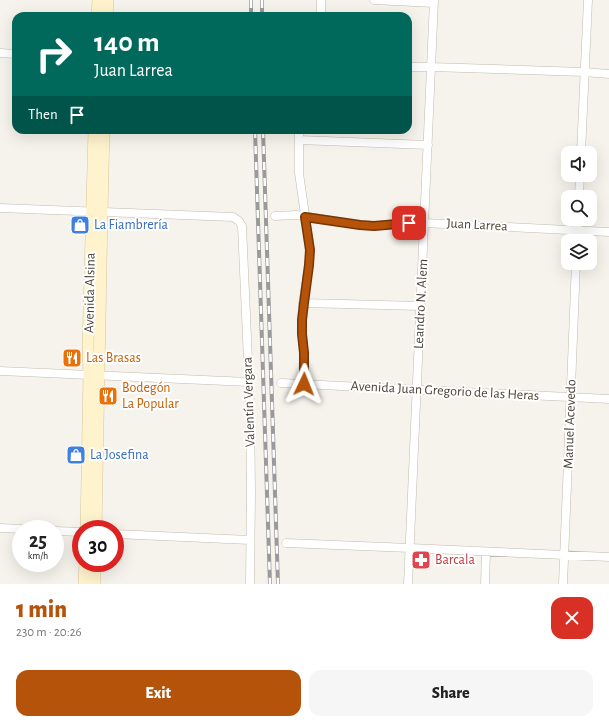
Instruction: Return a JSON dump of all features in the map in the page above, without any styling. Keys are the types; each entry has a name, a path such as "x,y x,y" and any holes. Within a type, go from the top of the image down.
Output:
{"main road":[{"path":"97,12 98,0"},
{"path":"107,12 108,0"},
{"name":"Avenida Alsina","path":"94,134 96,212 94,375 96,520"},
{"name":"Avenida Alsina","path":"96,212 104,134"},
{"name":"Avenida Alsina","path":"86,520 94,375"},
{"path":"84,584 85,572"},
{"path":"95,572 95,584"}],"street":[{"path":"321,0 322,12"},
{"path":"374,0 434,2"},
{"path":"581,146 588,0"},
{"name":"Leandro N. Alem","path":"408,584 434,2"},
{"path":"0,53 12,54"},
{"path":"412,67 609,74"},
{"path":"299,134 299,174 310,250 302,334 304,353 304,384"},
{"path":"299,140 428,146"},
{"path":"0,208 96,212"},
{"name":"Valentín Vergara","path":"96,212 233,218 240,221 242,226 249,382 251,493 250,584"},
{"name":"Juan Larrea","path":"275,216 296,215 374,226 424,222 609,232"},
{"path":"577,226 577,231"},
{"name":"Manuel Acevedo","path":"563,584 576,270"},
{"path":"304,303 421,306"},
{"path":"0,371 249,382"},
{"name":"Avenida Juan Gregorio de las Heras","path":"280,383 609,399"},
{"path":"0,528 12,529"},
{"path":"124,534 250,540"},
{"path":"286,543 609,557"},
{"path":"485,584 486,552"}],"railway":[{"path":"251,0 251,12"},
{"path":"262,0 262,12"},
{"path":"255,134 270,584"},
{"path":"263,134 278,584"}],"place":[{"name":"La Fiambrería","path":"80,225"},
{"name":"Las Brasas","path":"72,358"},
{"name":"Bodegón La Popular","path":"108,396"},
{"name":"La Josefina","path":"76,455"},
{"name":"Barcala","path":"421,560"}],"route":[{"path":"304,384 302,320 310,250 305,217 374,226 409,223"}]}
